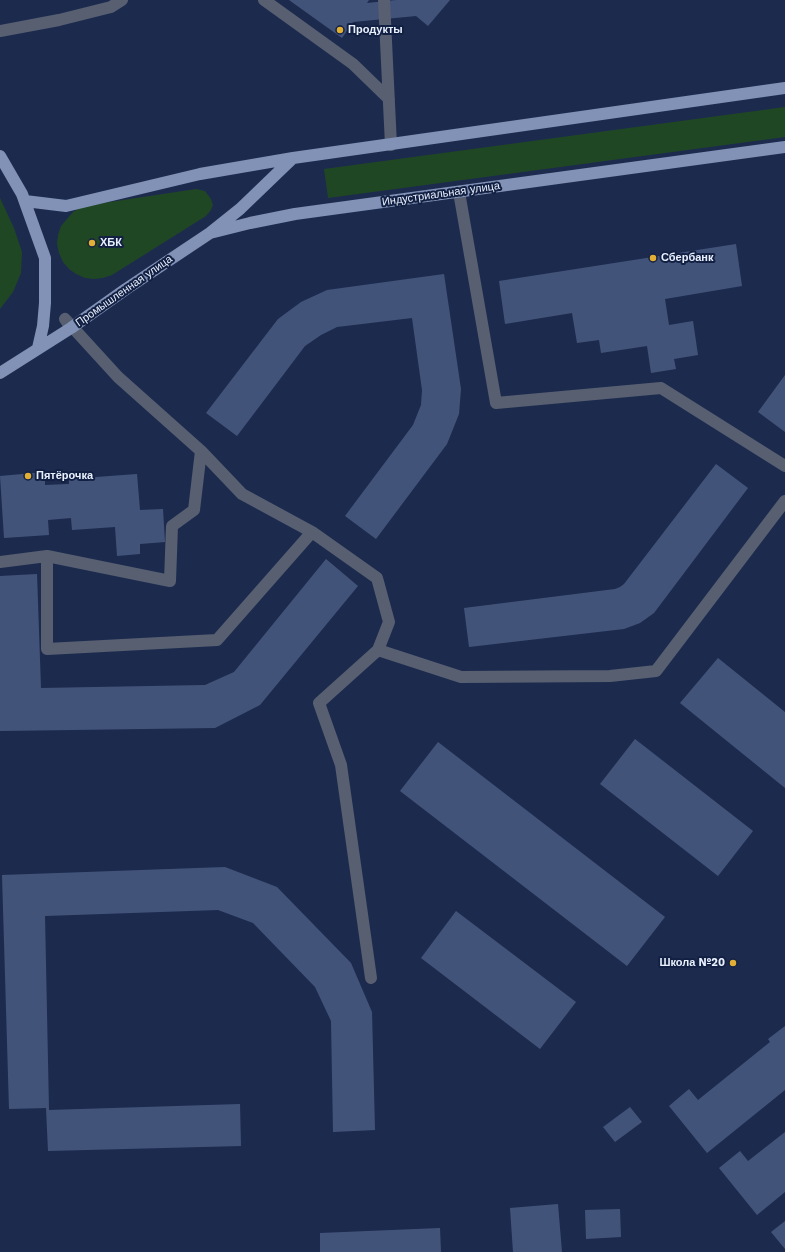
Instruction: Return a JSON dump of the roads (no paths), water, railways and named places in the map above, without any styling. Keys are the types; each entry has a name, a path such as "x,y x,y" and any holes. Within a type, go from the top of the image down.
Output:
{"main road":[{"path":"25,201 66,206 200,174 293,158 785,88"},
{"name":"Индустриальная улица","path":"210,233 296,214 785,147"},
{"path":"0,156 22,194 45,258 45,303 43,326 38,348"},
{"path":"210,233 240,209 293,158"},
{"name":"Промышленная улица","path":"0,373 71,328 210,233"}],"lane":[{"path":"0,31 59,20 111,7 122,0"},
{"path":"264,0 353,64 389,99"},
{"path":"384,0 391,144"},
{"path":"459,192 496,403 661,388 785,466"},
{"path":"71,328 65,319 118,377 201,451 242,494 312,532 377,578 388,622 378,650 319,703 341,765 371,978"},
{"path":"0,562 47,556 170,581 172,526 194,510 201,451"},
{"path":"378,650 461,676 610,676 656,670 785,501"},
{"path":"47,556 47,649 217,640 312,532"}],"place":[{"name":"Продукты","path":"340,30"},
{"name":"ХБК","path":"92,243"},
{"name":"Сбербанк","path":"653,258"},
{"name":"Пятёрочка","path":"28,476"},
{"name":"Школа №20","path":"733,963"}]}
